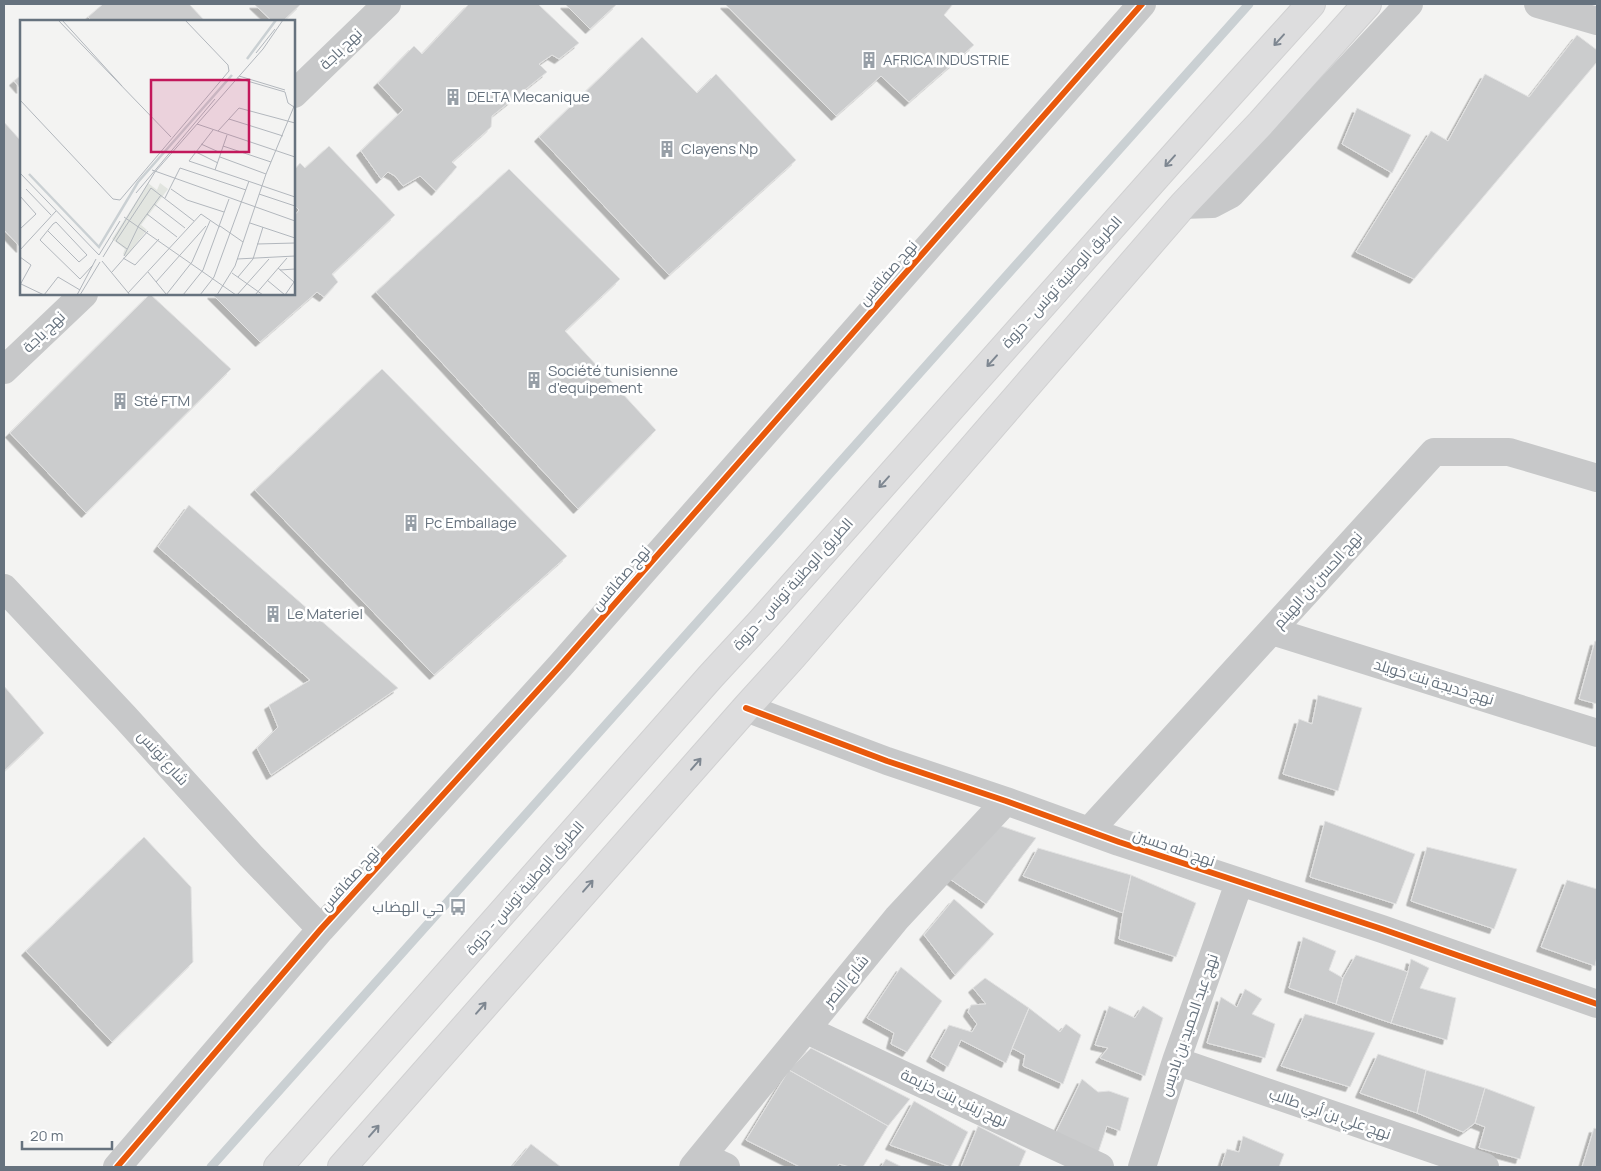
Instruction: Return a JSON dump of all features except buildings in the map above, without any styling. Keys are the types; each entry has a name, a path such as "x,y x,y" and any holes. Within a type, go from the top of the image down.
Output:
{"main road":[{"name":"الطريق الوطنية تونس - حزوة","path":"278,1167 711,676 1208,117 1311,4"},
{"path":"342,1167 746,708 794,656 1183,206 1261,123 1367,4"}],"street":[{"name":"نهج باجة","path":"295,93 387,4"},
{"name":"نهج صفاقس","path":"117,1167 321,929 560,666 1142,4"},
{"path":"1183,206 1212,204 1230,194 1409,4"},
{"path":"1538,4 1597,21"},
{"name":"نهج باجة","path":"4,370 83,295"},
{"name":"نهج الحسن بن الهيثم","path":"1089,831 1434,452 1509,452 1597,478"},
{"name":"شارع تونس","path":"4,588 125,716 251,856 321,929"},
{"name":"نهج خديجة بنت خويلد","path":"1272,631 1597,733"},
{"name":"نهج طه حسين","path":"746,708 886,761 1006,801 1238,883 1382,929 1597,1004"},
{"name":"شارع النصر","path":"707,1164 808,1030 897,918 1006,801"},
{"name":"نهج عبد الحميد بن باديس","path":"1142,1167 1176,1061 1238,883"},
{"name":"نهج زينب بنت خزيمة","path":"808,1030 1100,1167"},
{"name":"نهج علي بن أبي طالب","path":"1176,1061 1485,1167"}],"waterway":[{"path":"211,1167 1249,4"}],"cycle path":[{"path":"117,1167 321,929 560,666 1142,4"},
{"path":"746,708 887,761 1119,842 1382,929 1597,1004"}],"place":[{"name":"AFRICA INDUSTRIE","path":"869,60"},
{"name":"DELTA Mecanique","path":"453,97"},
{"name":"Clayens Np","path":"667,149"},
{"name":"Société tunisienne d'equipement","path":"534,380"},
{"name":"Sté FTM","path":"120,401"},
{"name":"Pc Emballage","path":"411,523"},
{"name":"Le Materiel","path":"273,614"},
{"name":"حي الهضاب","path":"458,907"}]}
